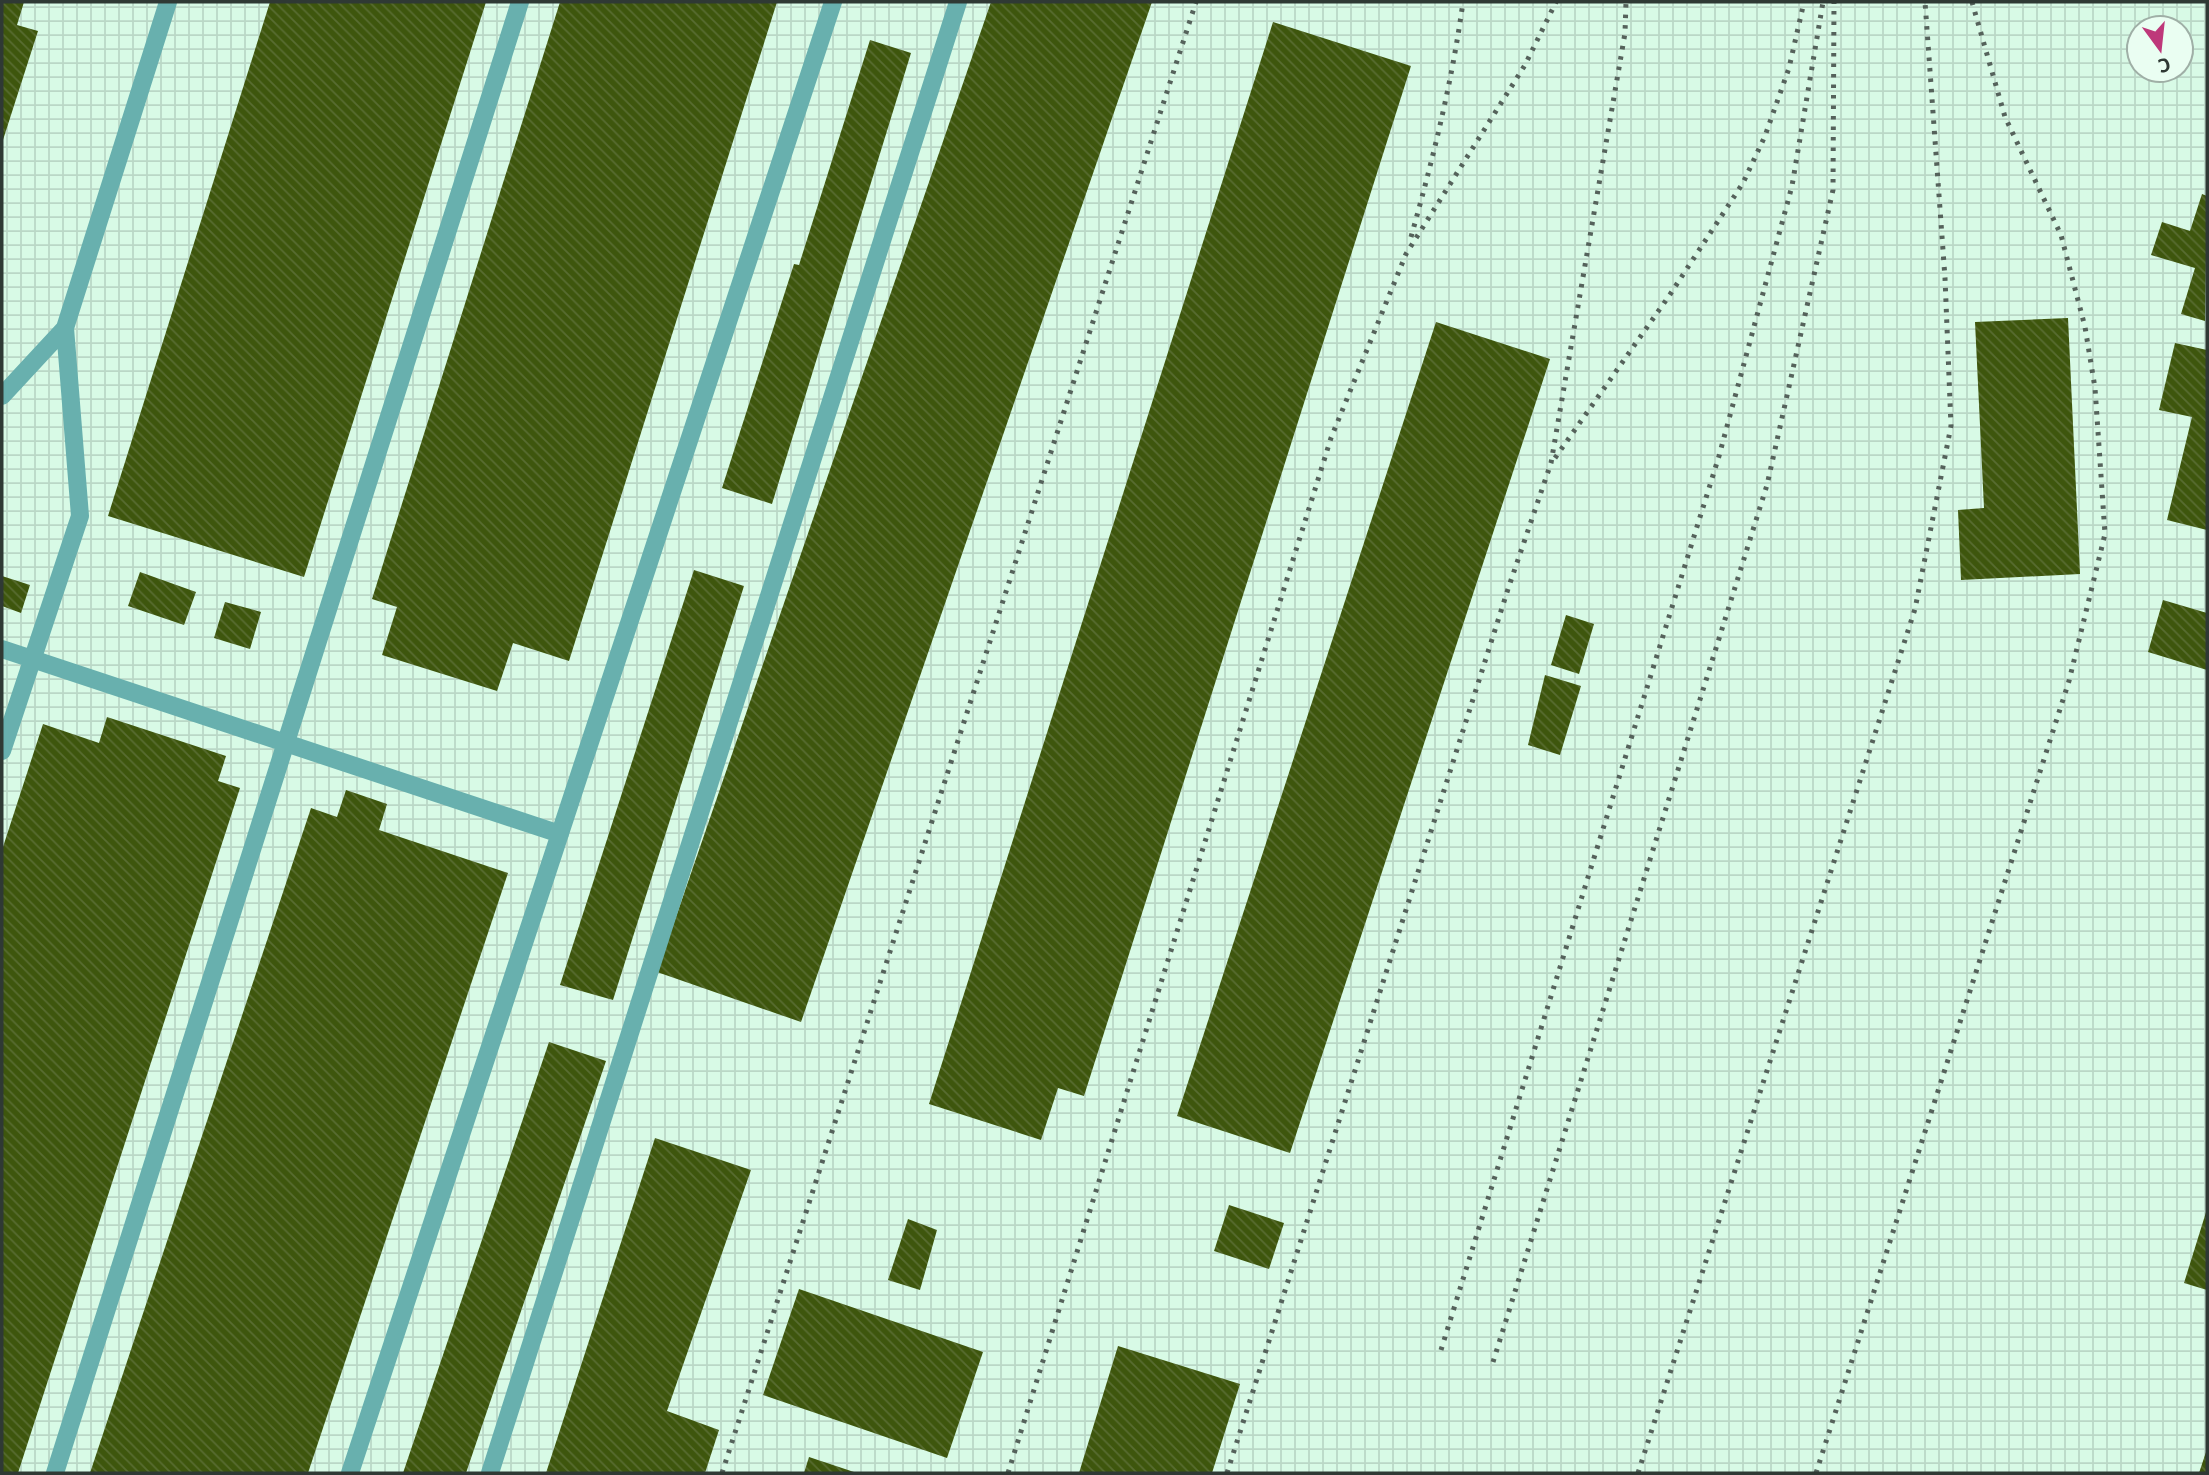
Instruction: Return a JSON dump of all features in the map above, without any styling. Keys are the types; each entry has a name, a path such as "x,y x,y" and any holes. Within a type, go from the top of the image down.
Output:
{"lane":[{"path":"2,751 80,516 65,328 168,2"},
{"path":"55,1473 520,2"},
{"path":"350,1473 833,2"},
{"path":"490,1473 958,2"},
{"path":"2,396 65,328"},
{"path":"2,649 560,834"}],"shaded area":[{"path":"2,2 2207,2 2207,1473 2,1473"}],"building":[{"path":"2,2 24,2 17,25 38,31 2,143"},
{"path":"270,2 486,2 304,577 108,516"},
{"path":"560,2 777,2 569,661 513,643 497,691 382,655 397,607 372,599"},
{"path":"991,2 1152,2 801,1022 657,972"},
{"path":"1273,22 1411,66 1084,1096 1058,1088 1041,1140 929,1104"},
{"path":"870,40 911,53 772,504 722,488 794,264 799,265"},
{"path":"2202,194 2207,196 2205,321 2181,314 2195,268 2151,255 2162,222 2190,231"},
{"path":"2068,318 2080,574 1961,580 1958,510 1984,508 1975,322"},
{"path":"1436,322 1550,359 1290,1153 1177,1116"},
{"path":"2175,343 2207,350 2207,530 2167,520 2192,417 2159,410"},
{"path":"694,570 744,586 613,1000 560,985"},
{"path":"140,572 196,592 184,625 128,606"},
{"path":"2,576 30,585 21,613 2,606"},
{"path":"2163,600 2207,613 2207,670 2148,652"},
{"path":"225,602 261,612 250,649 214,638"},
{"path":"1566,615 1594,624 1579,674 1551,665"},
{"path":"1545,675 1581,686 1560,755 1528,745"},
{"path":"107,717 226,756 218,781 240,788 18,1473 2,1473 2,850 43,724 99,743"},
{"path":"346,790 387,804 379,830 508,873 308,1473 90,1473 311,808 337,817"},
{"path":"549,1042 606,1061 466,1473 403,1473"},
{"path":"655,1138 751,1170 667,1411 719,1430 705,1473 546,1473"},
{"path":"1229,1205 1284,1223 1269,1269 1214,1251"},
{"path":"2207,1209 2207,1290 2184,1283"},
{"path":"908,1219 937,1230 920,1290 888,1280"},
{"path":"799,1289 983,1352 947,1458 763,1395"},
{"path":"1118,1346 1240,1384 1212,1473 1079,1473"},
{"path":"2207,1449 2207,1473 2199,1473"},
{"path":"809,1457 857,1473 804,1473"}],"railway":[{"path":"722,1473 1196,2"},
{"path":"1411,237 1441,120 1463,2"},
{"path":"1008,1473 1331,438 1406,254 1525,65 1556,2"},
{"path":"1227,1473 1508,589 1551,463 1625,33 1626,2"},
{"path":"1555,458 1669,296 1743,183 1765,136 1789,68 1804,2"},
{"path":"1441,1350 1719,456 1792,186 1823,2"},
{"path":"1493,1362 1767,485 1833,190 1834,2"},
{"path":"1638,1473 1915,609 1951,426 1945,278 1925,2"},
{"path":"1816,1473 2069,681 2105,534 2095,388 2085,327 2061,235 2005,117 1972,2"}]}
